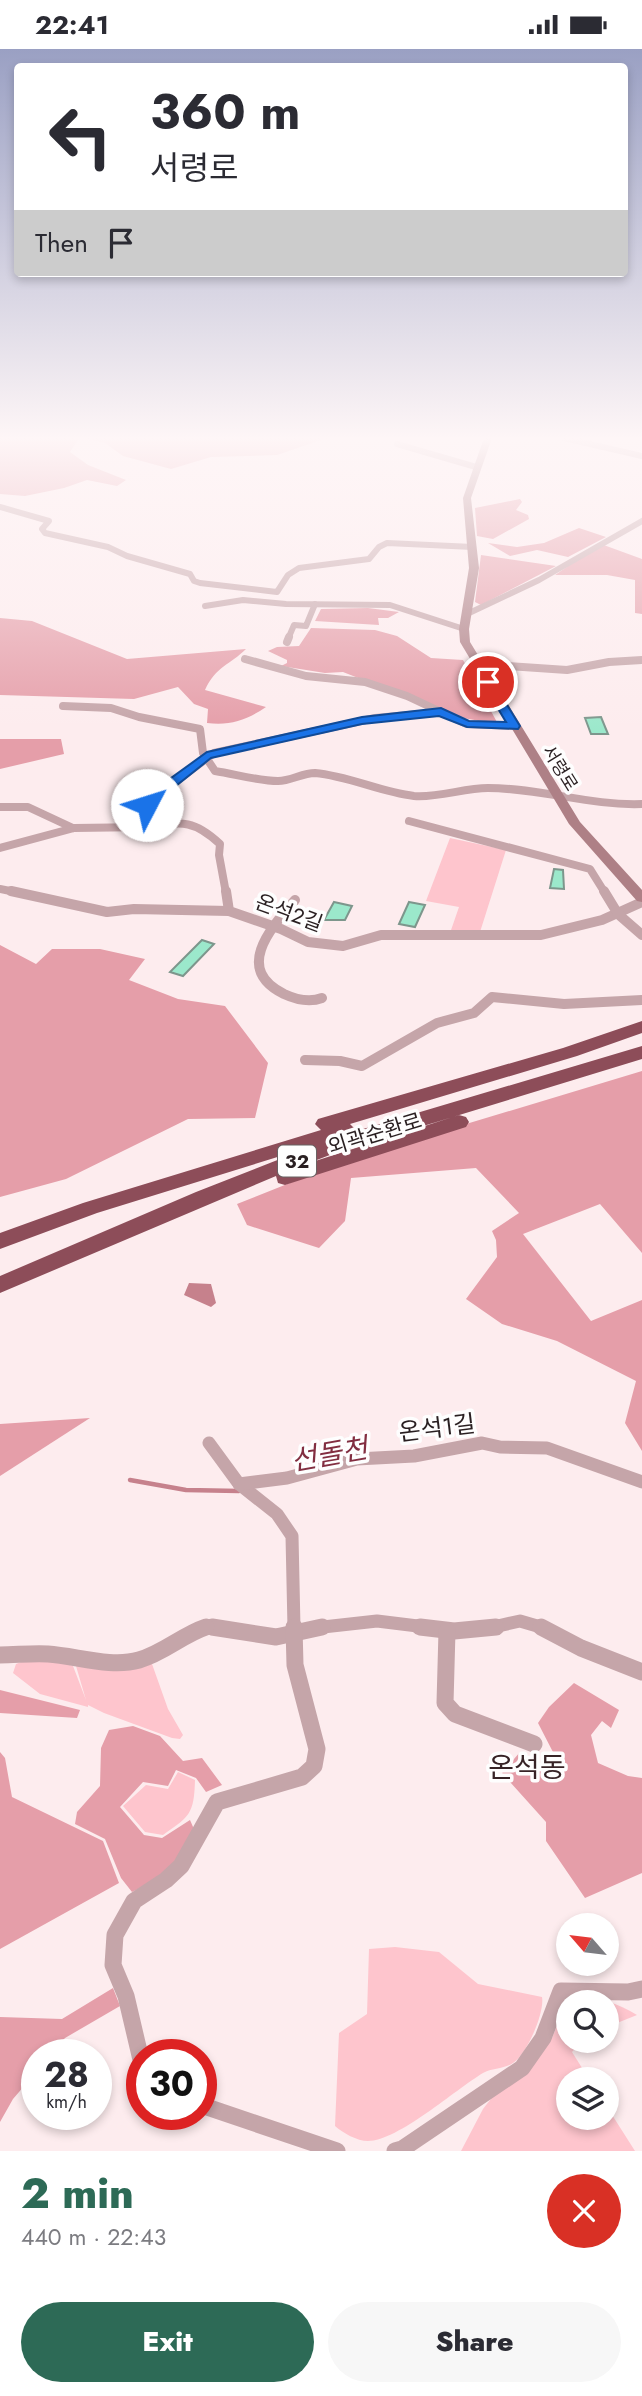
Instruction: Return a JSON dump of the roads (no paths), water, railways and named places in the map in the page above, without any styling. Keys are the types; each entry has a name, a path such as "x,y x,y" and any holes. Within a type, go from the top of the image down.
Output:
{"highway":[{"path":"90,1208 267,1143 570,1052 642,1027"},
{"name":"외곽순환로","path":"0,1285 212,1193 330,1148 603,1060 642,1041"},
{"name":"외곽순환로","path":"0,1241 90,1208 359,1125 642,1052"},
{"path":"115,1235 642,1063"}],"street":[{"path":"59,536 108,547 127,556 190,574 194,581 200,583 267,591 277,591 289,575 299,568 369,559 379,547 387,543 473,547"},
{"path":"205,606 243,600 396,606 464,629 474,568 472,536"},
{"path":"467,614 539,580 612,536"},
{"path":"287,642 294,625 306,626 315,604"},
{"name":"서령로","path":"464,629 466,642 477,664 554,793 582,832 642,900"},
{"path":"245,659 306,676 365,682 407,696 467,724 514,726"},
{"path":"477,664 567,670 609,662 642,660"},
{"path":"63,706 110,708 139,717 200,729 205,757 215,771 280,781 310,773 322,774 352,779 407,795 475,788 554,793 610,804 642,804"},
{"path":"148,827 147,807 150,800 205,757 362,720 441,712"},
{"path":"0,807 28,807 74,828"},
{"path":"410,821 589,869 618,914 642,935"},
{"name":"온석2길","path":"74,828 148,827 191,822 219,842 229,911 275,926 314,944 343,946 382,935 536,935 577,927 618,914 642,900"},
{"path":"0,848 74,828"},
{"path":"0,889 107,912 134,909 229,911"},
{"path":"295,900 275,926 257,958 256,968 268,988 313,1002 322,998"},
{"path":"305,1060 340,1061 362,1066 405,1038 453,1016 473,1013 492,997 564,1004 642,1000"},
{"path":"136,2039 112,1958 117,1930 137,1898 166,1880 181,1866 216,1802 300,1778 314,1766 316,1743 295,1665 296,1634 290,1532 277,1514 239,1484 209,1443"},
{"name":"온석1길","path":"239,1484 296,1476 357,1459 414,1456 482,1443 500,1447 547,1448 642,1482"},
{"path":"0,1655 48,1654 131,1662 159,1653 189,1633 208,1626 257,1636 296,1634 325,1626 377,1621 447,1631 482,1630 516,1622 529,1622 642,1672"},
{"path":"447,1631 446,1703 455,1713 534,1744"},
{"path":"395,2151 402,2149 522,2068 543,2038 561,1991 628,1992 642,1989"},
{"path":"217,2110 337,2151"}],"waterway":[{"name":"선돌천","path":"130,1480 186,1490 239,1491"}],"district":[{"name":"온석동","path":"527,1767"}]}
